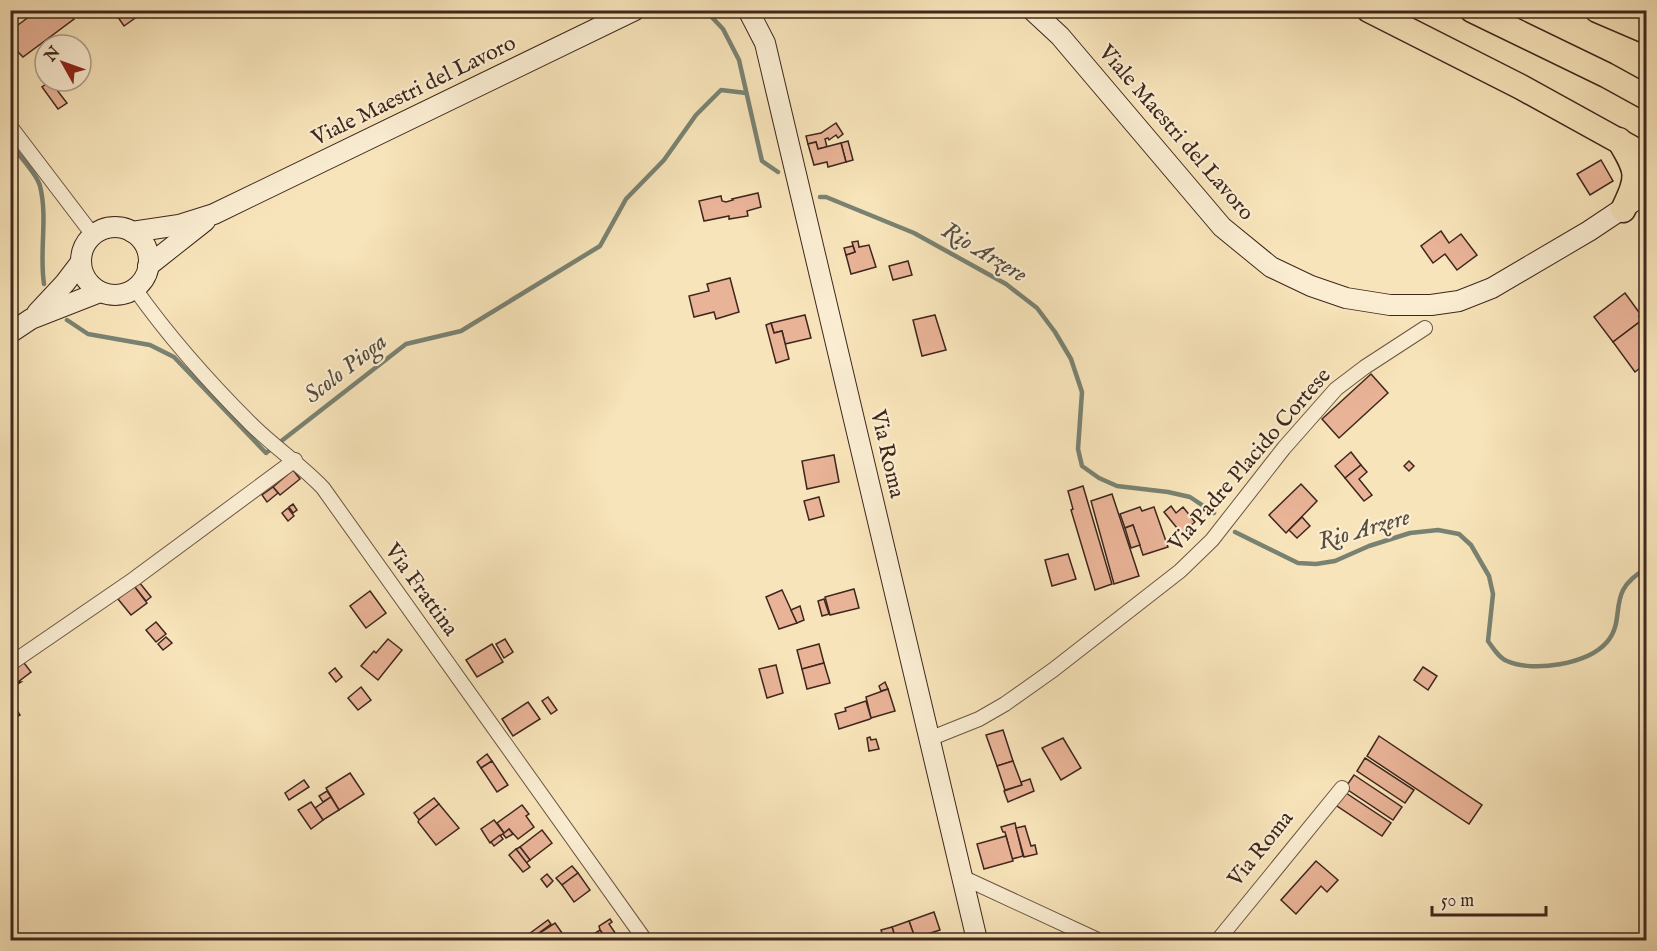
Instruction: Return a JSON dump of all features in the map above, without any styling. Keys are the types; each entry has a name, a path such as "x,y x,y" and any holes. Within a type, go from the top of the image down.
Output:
{"highway":[{"path":"1369,10 1521,87 1647,156"},
{"path":"1472,10 1647,97"},
{"path":"1597,10 1647,31"},
{"path":"1619,140 1633,163 1636,175 1633,189 1623,210"}],"main road":[{"name":"Viale Maestri del Lavoro","path":"132,232 179,225 214,214 635,10"},
{"name":"Via Roma","path":"748,10 765,43 976,940"},
{"name":"Via Roma","path":"765,43 767,10"},
{"name":"Viale Maestri del Lavoro","path":"1032,10 1060,36 1222,227 1271,267 1346,298 1390,305 1431,305 1459,301 1492,288 1623,210 1647,193"},
{"path":"1623,210 1647,209"},
{"name":"Viale Maestri del Lavoro","path":"148,266 214,214"},
{"path":"112,227 132,232 142,241 148,253 148,266 141,283 135,289 118,295 100,292 90,285 83,274 82,252 93,235 112,227"},
{"path":"31,319 65,283 81,262"},
{"path":"10,333 31,319 100,292"}],"street":[{"path":"10,126 93,235"},
{"name":"Via Frattina","path":"135,289 176,343 275,446 295,460 323,488 645,940"},
{"name":"Via Padre Placido Cortese","path":"930,739 979,719 1005,704 1180,571 1212,540 1284,448 1336,389 1425,328"},
{"path":"10,664 134,579 295,460"},
{"name":"Via Roma","path":"1218,940 1342,788"},
{"path":"962,877 1098,940"}],"building":[{"path":"38,10 67,10 74,19 55,33 33,33 33,50 23,57 10,44 10,31"},
{"path":"113,10 135,10 138,16 124,26"},
{"path":"46,93 59,93 67,103 58,109"},
{"path":"836,123 843,134 838,138 836,135 829,140 825,139 827,147 818,149 816,142 808,144 806,136 821,133"},
{"path":"848,141 853,160 846,162 841,143"},
{"path":"816,142 818,149 841,143 846,162 828,167 827,162 814,165 808,144"},
{"path":"1601,160 1613,181 1590,195 1577,174"},
{"path":"758,193 761,207 747,211 748,216 729,219 729,216 704,221 699,201 721,196 722,201 726,202"},
{"path":"1441,231 1449,243 1461,234 1477,255 1457,270 1445,254 1433,263 1421,246"},
{"path":"858,241 859,247 869,245 876,267 851,274 846,255 855,252 852,242"},
{"path":"853,246 855,252 846,255 844,248"},
{"path":"908,261 912,275 893,280 889,266"},
{"path":"730,278 739,312 716,319 714,312 694,317 689,296 709,291 707,284"},
{"path":"1625,293 1641,315 1639,316 1642,320 1613,342 1594,317"},
{"path":"1646,310 1646,363 1635,372 1613,342 1642,320 1639,316"},
{"path":"805,315 811,338 785,344 782,331 774,333 771,323"},
{"path":"935,315 946,350 922,356 913,320"},
{"path":"771,323 774,333 782,331 789,359 776,363 766,325"},
{"path":"1371,374 1388,393 1339,438 1322,419"},
{"path":"1351,452 1361,465 1345,478 1335,466"},
{"path":"834,455 839,482 807,489 802,461"},
{"path":"1409,461 1414,466 1409,471 1404,466"},
{"path":"1361,465 1367,472 1359,479 1372,495 1364,501 1345,478"},
{"path":"293,470 300,479 280,495 273,487"},
{"path":"1301,484 1317,501 1286,533 1269,515"},
{"path":"1083,486 1112,584 1095,590 1071,510 1073,509 1068,491"},
{"path":"273,487 278,493 267,502 262,495"},
{"path":"1112,494 1139,576 1114,584 1091,501"},
{"path":"819,497 824,516 809,520 804,501"},
{"path":"293,504 297,510 293,513 289,507"},
{"path":"1171,506 1176,513 1183,507 1195,522 1181,533 1164,512"},
{"path":"1140,507 1142,511 1154,507 1168,547 1143,555 1133,525 1125,528 1120,514"},
{"path":"288,508 294,516 288,521 282,513"},
{"path":"1302,517 1310,526 1297,538 1289,530"},
{"path":"1133,525 1140,545 1131,548 1125,528"},
{"path":"1068,554 1076,579 1052,586 1045,560"},
{"path":"139,582 151,597 146,601 134,586"},
{"path":"134,586 147,603 131,615 118,599"},
{"path":"854,589 859,608 830,615 825,597"},
{"path":"782,590 797,623 779,629 766,597"},
{"path":"370,591 386,613 366,628 350,606"},
{"path":"824,599 829,614 822,616 818,601"},
{"path":"800,606 804,620 797,623 791,610"},
{"path":"156,622 166,634 156,642 146,630"},
{"path":"166,637 172,643 163,650 158,644"},
{"path":"388,639 402,650 378,680 361,666"},
{"path":"505,639 513,652 504,658 496,644"},
{"path":"492,644 503,662 477,677 466,660"},
{"path":"819,644 824,663 802,669 797,650"},
{"path":"21,659 31,672 18,682 10,672 10,667"},
{"path":"824,663 830,683 807,689 802,669"},
{"path":"776,665 783,693 767,698 759,669"},
{"path":"1423,667 1437,676 1428,690 1414,680"},
{"path":"335,668 342,677 336,682 329,673"},
{"path":"10,672 18,682 21,682 10,689"},
{"path":"885,682 888,689 881,691 879,686"},
{"path":"361,687 371,700 358,710 348,698"},
{"path":"888,689 895,711 871,718 866,697"},
{"path":"548,697 557,710 551,714 542,701"},
{"path":"10,700 20,715 15,718 10,710"},
{"path":"866,701 871,718 839,729 835,714"},
{"path":"528,702 540,719 513,736 502,719"},
{"path":"1003,730 1013,761 997,766 986,735"},
{"path":"1379,736 1482,805 1469,824 1367,756"},
{"path":"870,737 871,740 876,739 879,749 869,751 867,738"},
{"path":"1063,738 1081,768 1061,780 1042,748"},
{"path":"487,754 492,761 481,768 477,762"},
{"path":"1365,758 1414,790 1405,803 1357,771"},
{"path":"492,761 508,785 497,792 481,768"},
{"path":"1013,761 1022,785 1005,790 997,766"},
{"path":"350,773 364,794 339,810 326,788"},
{"path":"1354,775 1402,807 1393,820 1345,788"},
{"path":"1030,779 1034,791 1008,802 1004,791 1022,785 1021,782"},
{"path":"304,780 309,787 289,800 285,793"},
{"path":"327,791 331,797 323,802 319,796"},
{"path":"1343,791 1391,823 1382,836 1334,804"},
{"path":"331,797 339,810 323,820 315,808"},
{"path":"434,798 439,804 419,820 414,813"},
{"path":"311,802 323,820 311,829 298,810"},
{"path":"439,804 459,828 436,845 418,822"},
{"path":"522,805 529,814 526,816 534,827 518,839 509,829 504,833 497,823"},
{"path":"494,820 504,833 490,843 481,829"},
{"path":"1015,823 1023,856 1012,859 1005,832 1001,827"},
{"path":"1025,826 1031,846 1035,845 1037,854 1024,857 1016,828"},
{"path":"509,829 513,834 506,838 503,834"},
{"path":"542,830 552,843 530,860 520,847"},
{"path":"500,835 503,839 494,846 491,842"},
{"path":"1006,836 1013,861 984,869 977,844"},
{"path":"520,847 530,860 526,863 516,849"},
{"path":"516,849 530,867 523,872 509,855"},
{"path":"1316,861 1338,880 1327,892 1321,886 1296,914 1281,900"},
{"path":"572,866 578,873 562,885 556,878"},
{"path":"578,873 590,890 574,902 562,885"},
{"path":"547,874 553,881 547,887 541,879"},
{"path":"934,912 940,930 915,938 909,921"},
{"path":"610,919 612,922 609,924 620,940 607,940 600,930 599,926"},
{"path":"548,920 551,924 532,938 529,934"},
{"path":"909,921 915,938 896,940 892,927"},
{"path":"555,923 567,940 533,940 532,938"},
{"path":"892,927 896,940 884,940 881,930"},
{"path":"600,930 607,940 586,939"},
{"path":"1076,932 1079,940 1050,940"}],"waterway":[{"name":"Scolo Pioga","path":"706,11 723,29 739,60 762,161 778,172"},
{"name":"Scolo Pioga","path":"67,320 88,334 150,345 174,357 266,453 406,344 461,331 600,246 626,199 664,160 696,115 721,90 746,93"},
{"name":"Scolo Pioga","path":"10,144 31,170 40,186 43,210 44,284"},
{"name":"Rio Arzere","path":"820,197 826,197 914,233 1006,284 1037,308 1071,359 1082,392 1078,449 1082,466 1099,478 1117,486 1190,497 1214,513"},
{"name":"Rio Arzere","path":"1235,532 1298,563 1316,564 1335,561 1369,546 1410,533 1438,530 1459,534 1471,545 1489,576 1493,594 1488,641 1504,660 1518,665 1560,664 1574,661 1598,650 1613,633 1625,587 1646,569"}]}
